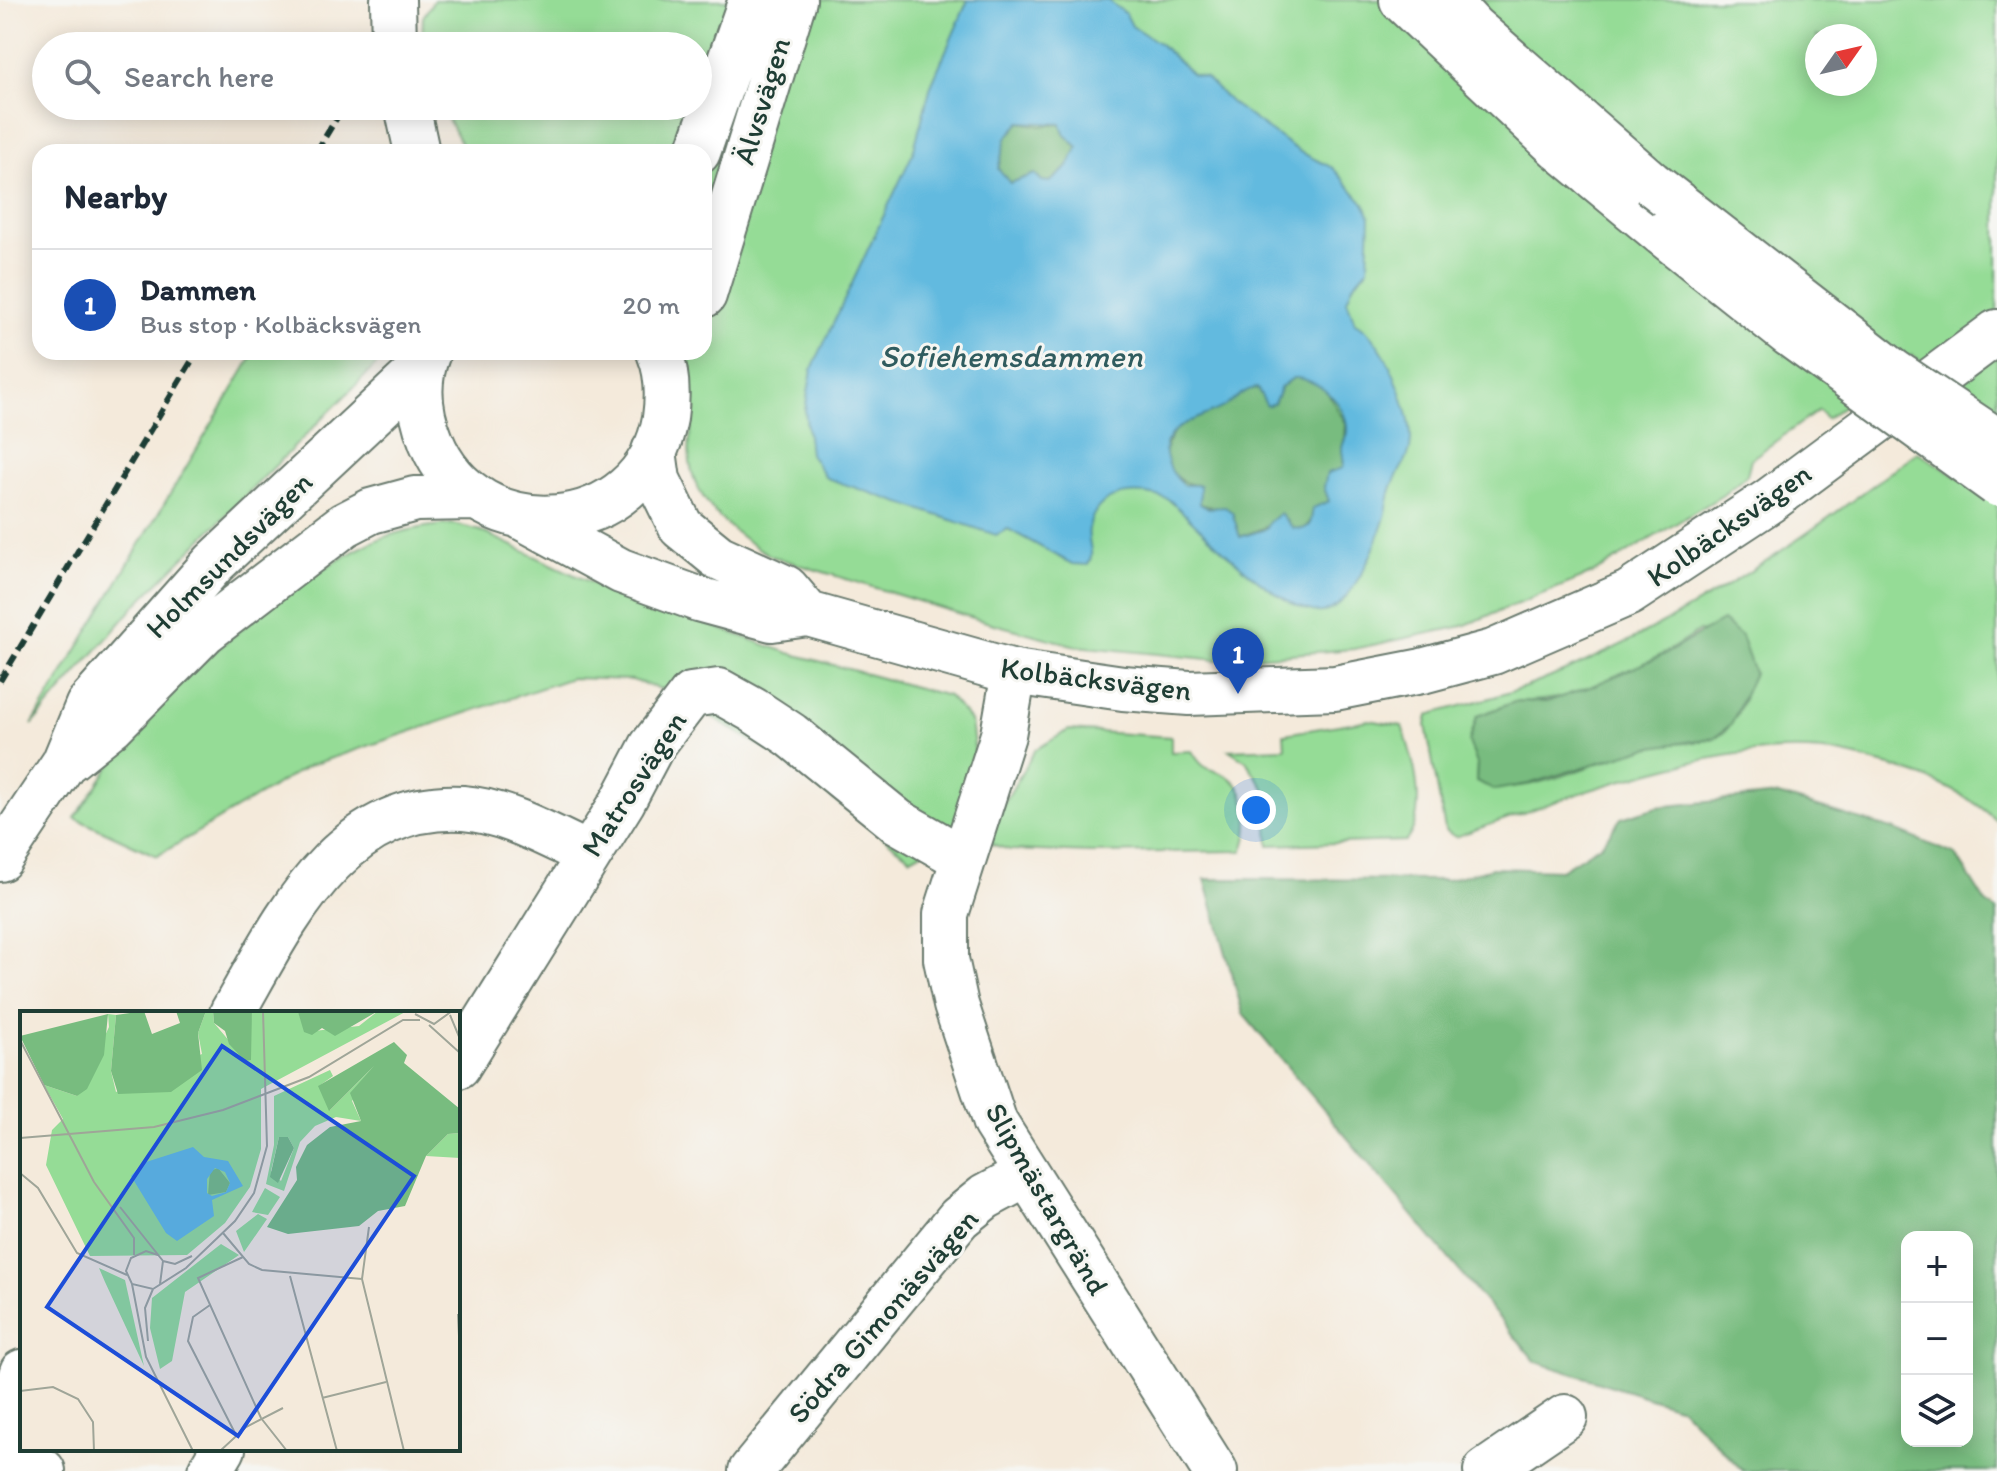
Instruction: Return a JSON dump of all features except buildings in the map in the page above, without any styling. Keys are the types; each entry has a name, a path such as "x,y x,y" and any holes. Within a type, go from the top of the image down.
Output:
{"main road":[{"path":"393,0 394,32"},
{"name":"Älvsvägen","path":"712,112 751,0"},
{"name":"Älvsvägen","path":"712,269 794,0"},
{"path":"1402,0 1558,147 1663,234 1789,334 1997,484"},
{"path":"1447,0 1472,27 1651,183 1894,372 1997,441"},
{"name":"Älvsvägen","path":"701,144 709,120"},
{"name":"Kolbäcksvägen","path":"474,498 523,518 621,571 698,599 772,619 808,614 1014,672 1123,688 1238,694 1335,688 1422,671 1493,652 1629,593 1698,550 1997,332"},
{"path":"425,360 420,415 440,465 474,498"},
{"name":"Holmsundsvägen","path":"0,859 64,763 88,705 214,563 425,360"},
{"path":"661,360 667,380 667,404"},
{"path":"523,518 564,518 597,508 632,482 654,451 684,360"},
{"path":"654,451 658,480 681,527 718,557 786,588 808,614"},
{"name":"Holmsundsvägen","path":"64,763 112,725 204,632 344,525 371,511 415,499 474,498"},
{"name":"Slipmästargränd","path":"1014,672 1003,735 946,914 946,959 972,1057 995,1123 1215,1471"},
{"name":"Matrosvägen","path":"460,1063 623,801 652,746 691,695 719,691 791,735 897,821 962,858"},
{"path":"233,1011 290,912 320,871 348,845 372,830 402,817 463,808 521,824 588,854"},
{"name":"Södra Gimonäsvägen","path":"751,1471 959,1218 985,1197 1026,1175"},
{"path":"0,1442 20,1378"},
{"path":"1486,1471 1565,1417"},
{"path":"210,1471 222,1451"},
{"path":"0,1459 43,1471"}],"green space":[{"path":"434,0 1997,0 1997,413 1912,355 1826,419 1819,410 1751,459 1747,475 1723,495 1594,573 1463,626 1354,649 1218,660 1076,646 983,621 771,556 723,521 704,498 692,472 689,456 695,410 660,360 712,360 712,144 461,144 448,120 712,120 712,32 422,32 423,17"},
{"path":"1020,122 1041,126 1061,124 1065,135 1078,147 1067,168 1050,182 1042,181 1035,174 1010,183 998,169 1006,138"},
{"path":"250,360 381,360 135,606 32,725"},
{"path":"1293,378 1303,378 1324,387 1346,423 1343,468 1324,487 1329,501 1303,530 1293,528 1286,519 1240,537 1232,512 1200,504 1200,485 1189,484 1173,474 1166,458 1169,439 1175,430 1245,390 1257,388 1267,405 1274,403 1281,387"},
{"path":"1917,452 1997,501 1997,821 1960,794 1919,775 1849,755 1798,750 1749,752 1698,761 1646,773 1455,837 1445,830 1426,725 1428,715 1536,683 1650,630 1742,577 1829,518","holes":["1699,631 1744,699 1729,726 1715,738 1648,747 1539,783 1495,786 1476,781 1477,764 1517,701 1541,700 1589,689 1635,669"]},
{"path":"453,524 481,531 596,585 789,653 948,696 971,721 976,763 952,836 911,858 772,753 670,692 632,680 571,678 308,766 157,856 75,818 142,724 248,623 310,578 370,543 411,530"},
{"path":"1722,621 1741,636 1754,673 1732,723 1715,738 1646,748 1529,784 1495,790 1476,781 1477,764 1469,742 1477,716 1517,701 1546,702 1590,687 1665,654"},
{"path":"1369,720 1402,726 1407,739 1415,769 1418,800 1413,829 1406,841 1269,845 1266,791 1246,761 1229,750 1285,748 1284,734"},
{"path":"1069,730 1171,737 1171,752 1192,751 1204,766 1227,776 1240,790 1248,822 1242,851 1092,853 1010,850 991,844 992,824 1035,750"},
{"path":"1778,795 1895,830 1956,855 1986,903 1997,910 1997,1471 1743,1471 1681,1408 1536,1362 1243,1014 1205,879 1446,880 1492,868 1561,870 1602,844 1621,818 1657,807"}],"water":[{"name":"Sofiehemsdammen","path":"968,0 1107,0 1126,14 1132,26 1160,44 1192,74 1206,78 1231,103 1300,152 1333,168 1364,203 1370,217 1368,268 1353,285 1347,300 1355,323 1376,342 1394,374 1407,411 1411,440 1407,458 1391,488 1375,545 1360,577 1340,603 1317,612 1299,607 1280,596 1240,565 1168,499 1156,496 1120,495 1100,505 1089,528 1091,555 1088,565 1072,564 1008,529 996,535 826,478 810,454 805,410 812,369 913,153 931,85","holes":["1020,122 1061,124 1065,135 1078,147 1067,168 1050,182 1042,181 1035,174 1010,183 998,169 1006,138","1293,378 1312,382 1321,388 1343,412 1347,431 1342,447 1343,468 1327,473 1324,487 1329,501 1313,508 1310,525 1303,529 1293,528 1280,513 1266,529 1240,537 1232,512 1225,507 1207,508 1200,504 1200,485 1184,485 1175,476 1167,459 1166,447 1175,430 1225,406 1243,392 1257,388 1267,406 1274,403 1281,387"]}],"railway":[{"path":"321,144 335,120"},
{"path":"0,681 192,360"}],"place":[{"name":"Dammen","path":"1238,694"}]}
